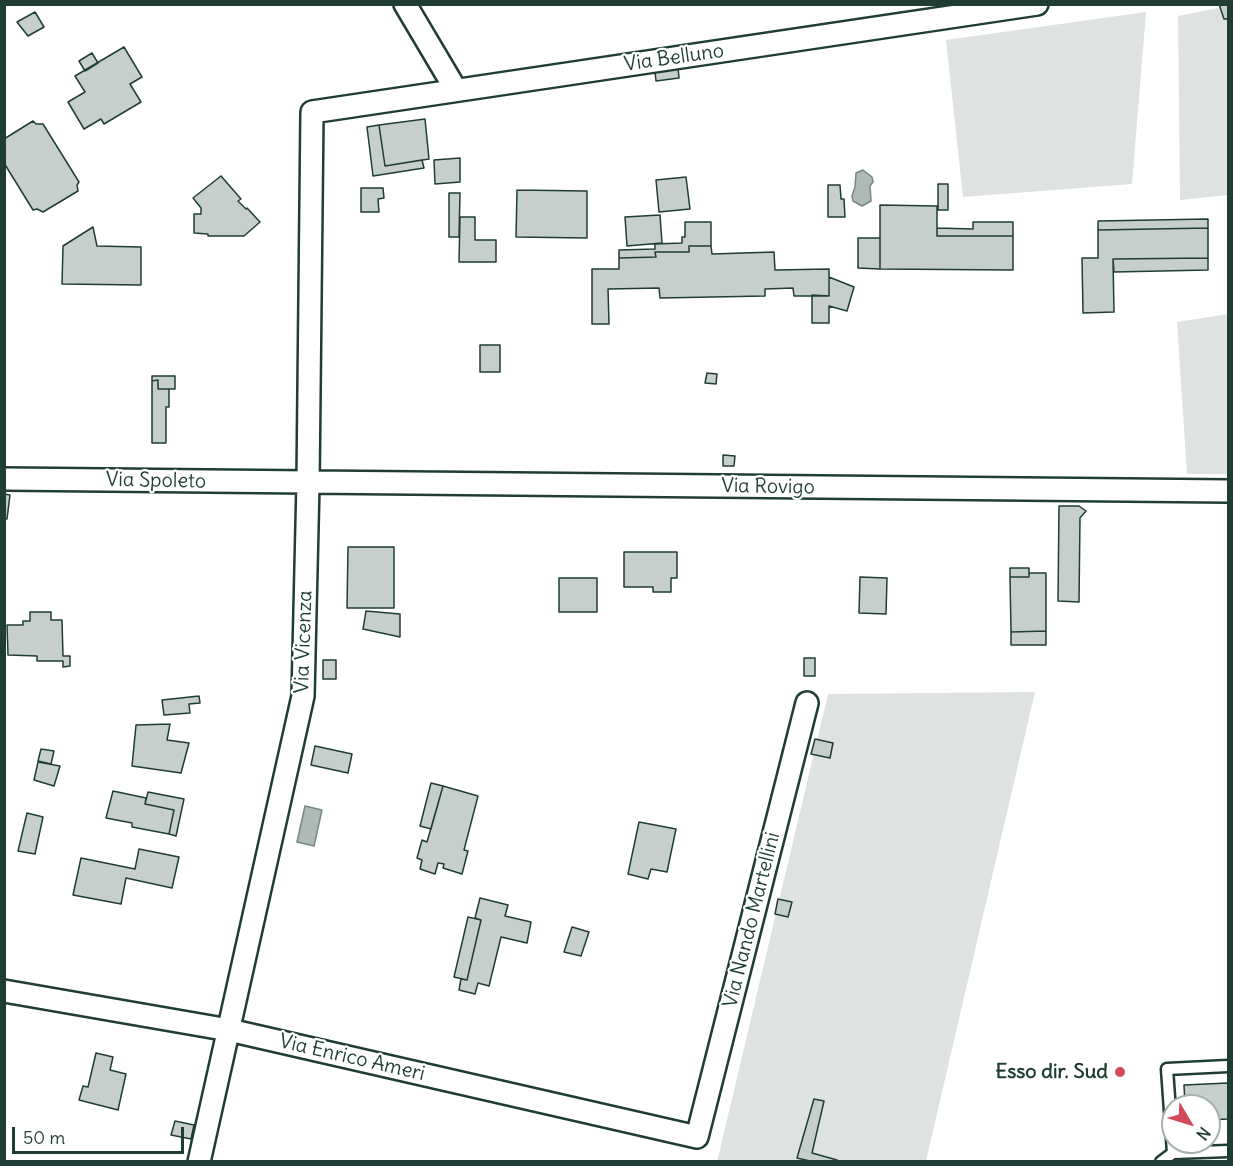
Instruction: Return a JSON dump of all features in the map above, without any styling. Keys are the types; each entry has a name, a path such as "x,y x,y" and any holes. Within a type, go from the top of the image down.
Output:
{"street":[{"path":"405,4 456,90"},
{"name":"Via Belluno","path":"312,112 1037,4"},
{"name":"Via Vicenza","path":"198,1161 303,696 312,112"},
{"name":"Via Spoleto","path":"4,479 308,483"},
{"name":"Via Rovigo","path":"308,483 1228,492"},
{"name":"Via Nando Martellini","path":"697,1137 807,703"},
{"name":"Via Enrico Ameri","path":"4,991 229,1030 697,1137"}],"lane":[{"path":"1169,1094 1167,1069 1228,1066"}],"shaded area":[{"path":"1228,6 1228,195 1180,200 1178,16"},
{"path":"1146,12 1132,184 963,197 946,40"},
{"path":"863,170 872,177 873,182 870,186 871,201 862,206 853,201 852,196 856,173"},
{"path":"1228,314 1228,474 1187,474 1177,322"},
{"path":"1035,692 926,1161 717,1162 828,694"},
{"path":"305,806 322,810 314,846 297,842"}],"building":[{"path":"1219,4 1228,4 1228,19 1224,19"},
{"path":"35,12 44,27 28,36 17,22"},
{"path":"124,47 142,77 130,84 141,102 104,124 101,119 84,129 68,102 85,92 75,76"},
{"path":"92,53 98,63 85,71 79,61"},
{"path":"678,68 679,78 656,81 655,72"},
{"path":"425,119 429,159 385,166 379,125"},
{"path":"33,121 36,124 43,124 79,182 78,191 43,212 33,210 4,163 4,139"},
{"path":"379,125 385,166 422,160 424,168 373,176 367,127"},
{"path":"460,158 460,182 435,184 434,160"},
{"path":"221,176 241,199 238,201 260,222 244,236 208,236 208,234 194,233 194,214 201,214 201,208 193,198"},
{"path":"686,177 690,209 659,212 656,180"},
{"path":"938,184 948,184 948,210 938,210"},
{"path":"828,185 840,185 845,217 828,217"},
{"path":"361,188 383,188 384,198 378,199 379,212 361,212"},
{"path":"517,190 587,191 587,238 516,237"},
{"path":"449,193 460,193 459,237 449,237"},
{"path":"880,205 937,206 937,236 1013,236 1013,270 880,269"},
{"path":"660,215 662,243 627,246 625,217"},
{"path":"460,217 475,217 475,240 496,240 496,262 459,262"},
{"path":"1208,219 1208,228 1098,230 1098,221"},
{"path":"685,222 711,222 711,246 689,246 689,252 655,252 656,257 619,258 619,250 655,249 655,244 682,243 682,237 685,237"},
{"path":"973,222 1013,222 1013,236 937,236 937,228 973,229"},
{"path":"93,227 97,246 141,247 141,285 62,284 63,246"},
{"path":"1208,228 1208,258 1113,259 1114,312 1083,313 1082,258 1098,258 1098,230"},
{"path":"858,238 880,238 880,269 858,268"},
{"path":"689,246 711,246 712,254 774,252 775,270 829,269 829,296 794,296 793,288 765,289 765,296 660,298 659,288 608,289 609,324 592,324 592,269 619,269 619,258 656,257 655,252 689,252"},
{"path":"1208,258 1208,270 1114,272 1113,259"},
{"path":"829,277 854,287 847,311 829,306 829,323 812,323 812,295 829,296"},
{"path":"480,345 500,345 500,372 480,372"},
{"path":"707,373 717,374 716,384 705,383"},
{"path":"152,376 175,376 175,389 158,389 158,380 152,381"},
{"path":"158,380 158,389 169,389 169,407 166,407 166,443 152,443 152,381"},
{"path":"723,455 735,456 734,466 723,466"},
{"path":"4,494 10,495 7,519 4,519"},
{"path":"1059,506 1079,506 1086,511 1080,518 1079,602 1058,601"},
{"path":"348,547 394,547 394,608 347,608"},
{"path":"624,552 677,552 677,578 671,578 671,592 653,592 653,587 624,587"},
{"path":"1010,568 1029,568 1029,577 1010,577"},
{"path":"1029,573 1046,573 1046,631 1011,632 1010,577 1029,577"},
{"path":"860,577 887,578 886,614 859,613"},
{"path":"559,578 597,578 597,612 559,612"},
{"path":"366,611 400,614 400,637 363,629"},
{"path":"30,612 51,612 51,620 62,620 63,656 70,656 70,666 63,667 63,661 37,661 37,656 8,655 7,625 23,625 23,621 30,621"},
{"path":"1046,631 1046,645 1011,645 1011,632"},
{"path":"804,658 815,658 815,676 804,676"},
{"path":"323,660 336,660 336,679 323,679"},
{"path":"199,696 200,703 189,704 190,713 164,715 162,700"},
{"path":"170,724 167,740 189,743 181,773 132,766 136,725"},
{"path":"815,739 833,743 830,758 811,754"},
{"path":"315,746 352,754 348,773 311,765"},
{"path":"41,749 54,751 51,764 38,761"},
{"path":"38,762 60,766 54,786 34,780"},
{"path":"431,783 443,786 431,829 420,826"},
{"path":"443,786 478,796 464,850 468,851 462,874 443,868 444,864 438,863 435,874 420,869 422,860 417,858 422,840 427,842"},
{"path":"113,791 146,798 145,804 174,810 169,834 132,827 132,823 106,818"},
{"path":"148,792 184,799 176,836 169,834 174,810 145,804"},
{"path":"27,813 43,817 35,854 18,851"},
{"path":"639,822 676,829 667,872 651,869 648,879 628,874"},
{"path":"139,849 179,857 172,888 126,878 121,904 73,895 81,858 135,869"},
{"path":"480,898 508,905 505,916 531,922 527,943 501,937 489,986 478,983 475,994 459,990 461,979 467,980 481,920 475,918"},
{"path":"778,899 792,902 788,917 775,914"},
{"path":"468,917 481,920 467,980 454,977"},
{"path":"572,927 589,932 581,956 564,952"},
{"path":"96,1053 113,1057 110,1070 126,1074 118,1110 79,1100 83,1086 88,1087"},
{"path":"1228,1083 1228,1119 1221,1119 1221,1094 1184,1094 1184,1085"},
{"path":"814,1099 824,1101 812,1153 837,1160 837,1162 814,1162 797,1158"},
{"path":"175,1121 194,1125 191,1139 171,1135"}],"place":[{"name":"Esso dir. Sud","path":"1120,1072"}]}
